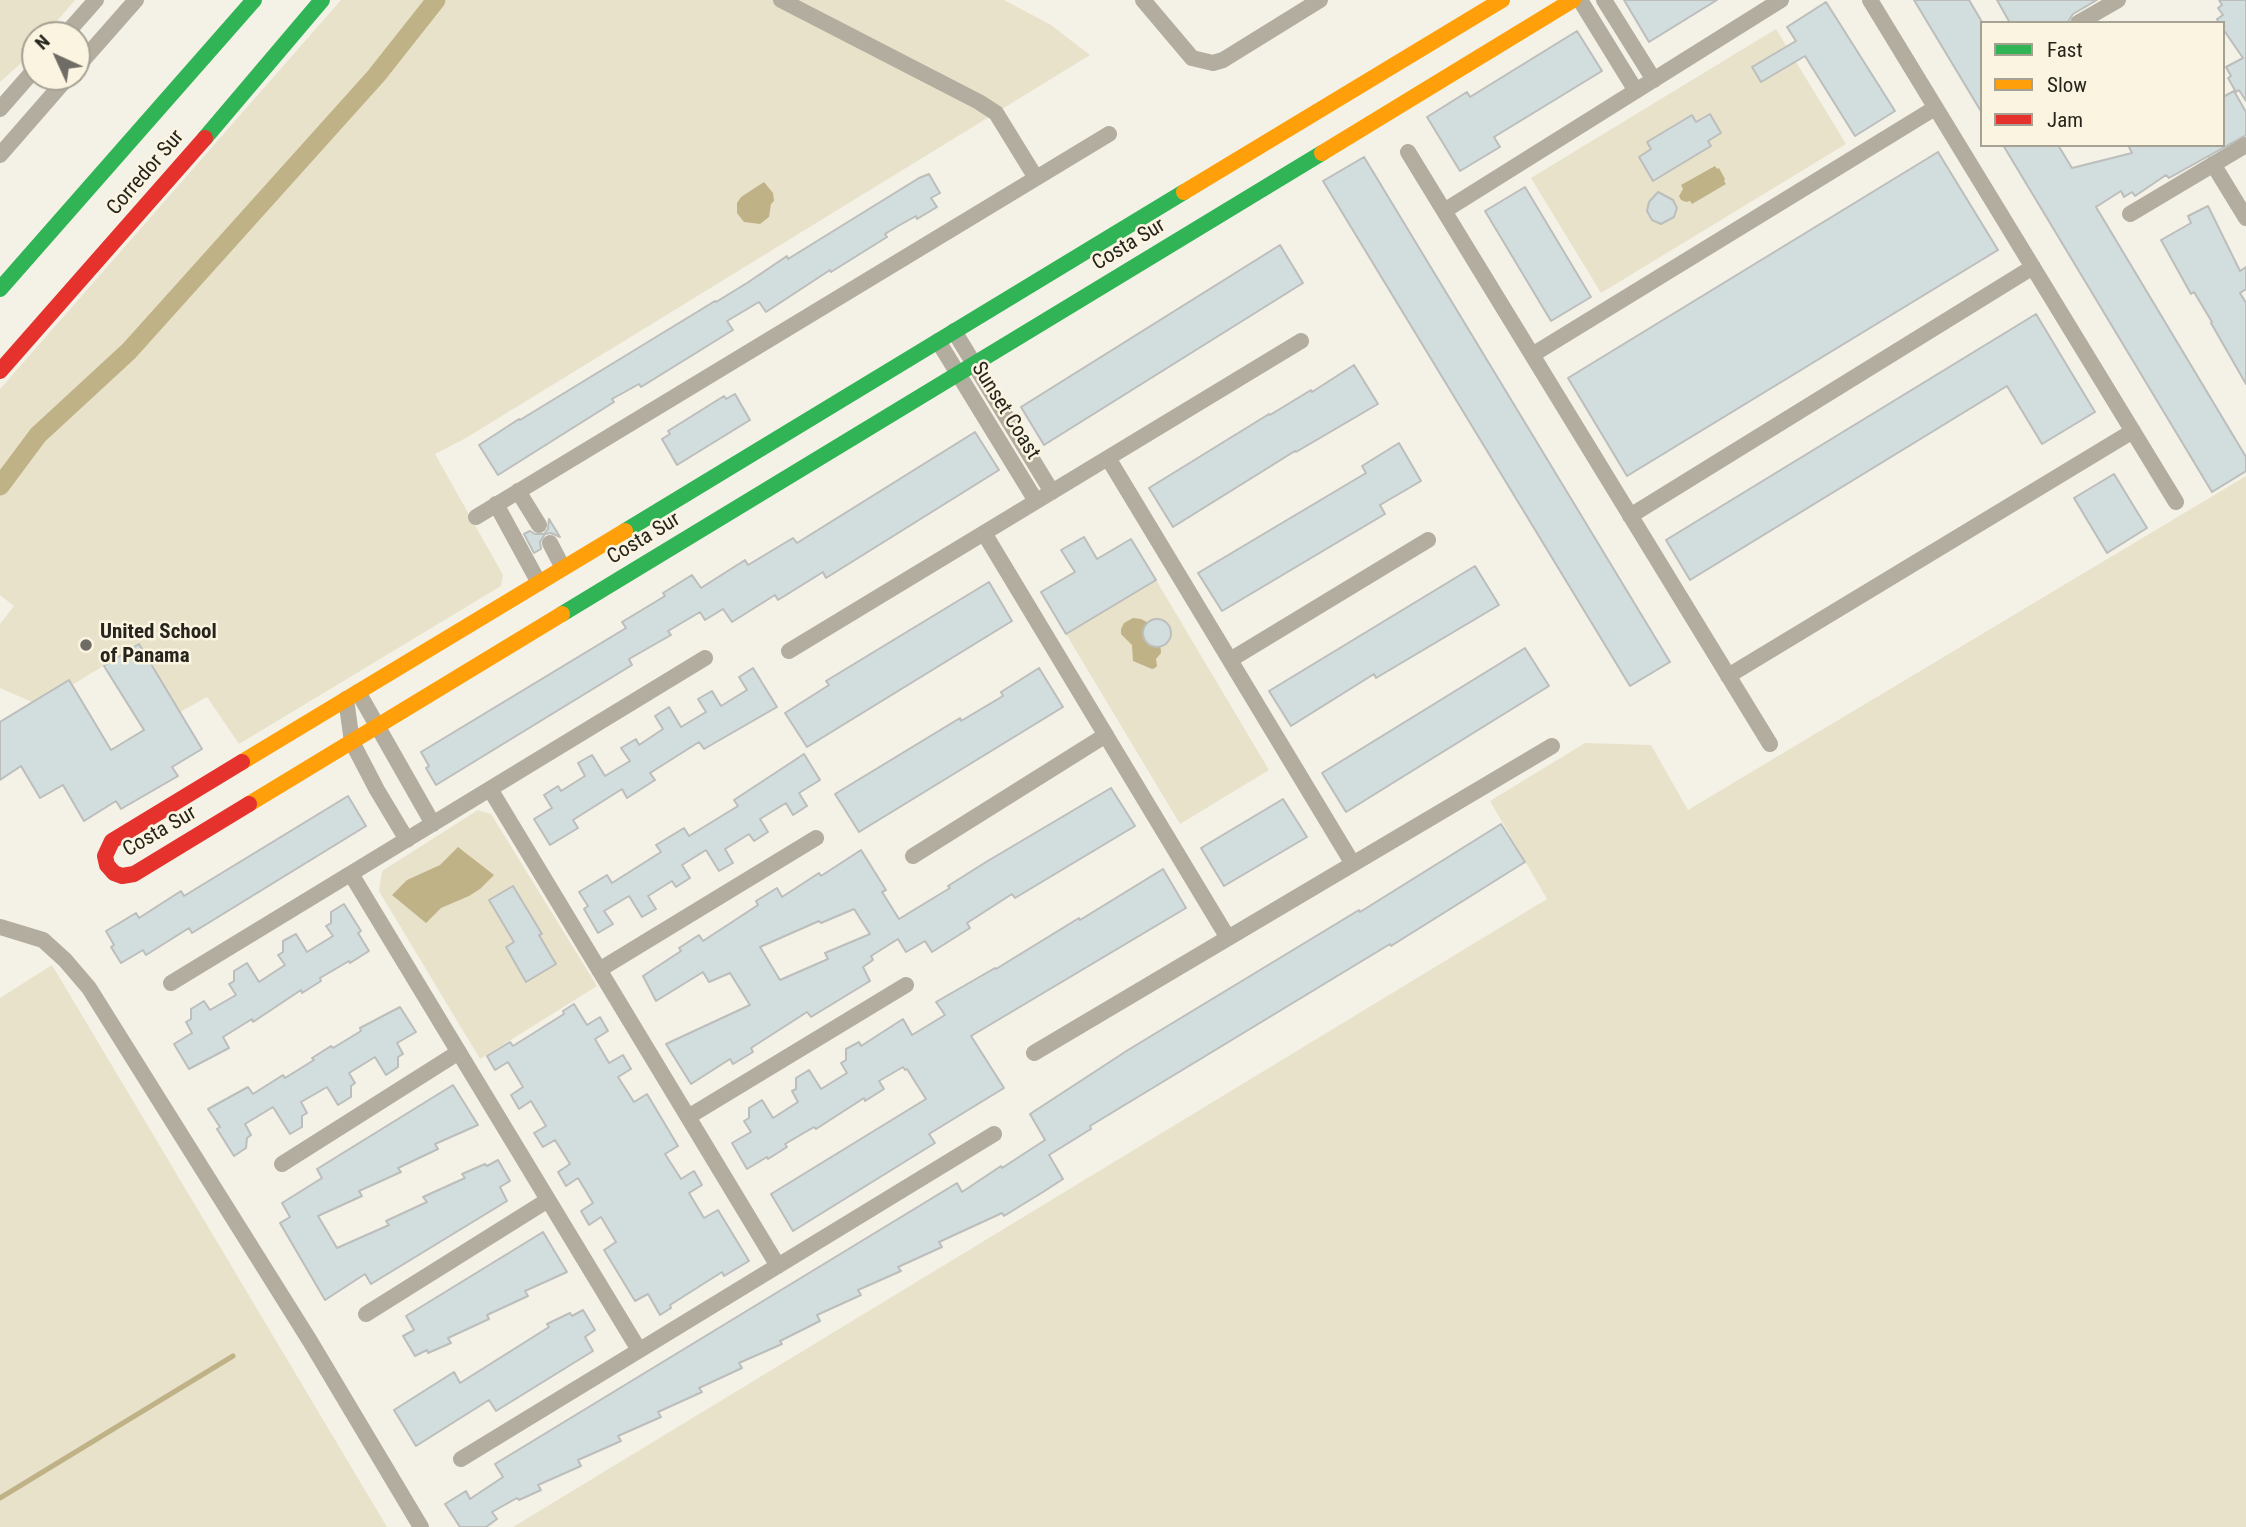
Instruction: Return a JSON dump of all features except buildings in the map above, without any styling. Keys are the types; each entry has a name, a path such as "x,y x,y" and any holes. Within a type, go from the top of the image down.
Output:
{"main road":[{"name":"Corredor Sur","path":"0,289 254,0"},
{"name":"Corredor Sur","path":"0,371 192,153 322,0"},
{"name":"Costa Sur","path":"1502,0 112,841 105,856 107,865 114,873 122,876 134,874 1573,0"}],"street":[{"path":"77,21 96,0"},
{"path":"91,51 136,0"},
{"path":"781,0 996,113 1036,178"},
{"path":"1148,1 1192,58 1213,63 1223,60 1320,0"},
{"path":"1580,0 1636,91"},
{"path":"1604,0 1654,80"},
{"path":"1444,211 1782,0"},
{"path":"1870,0 2176,502"},
{"path":"2081,21 2118,0"},
{"path":"0,108 21,85"},
{"path":"0,155 56,91"},
{"path":"1532,355 1936,108"},
{"path":"476,517 1109,134"},
{"path":"2130,214 2246,145"},
{"path":"1408,152 1770,744"},
{"path":"2213,164 2246,218"},
{"path":"1630,516 2033,267"},
{"name":"Sunset Coast","path":"954,331 1052,492"},
{"name":"Sunset Coast","path":"938,341 1036,502"},
{"path":"789,651 1301,341"},
{"path":"1728,676 2133,431"},
{"path":"1108,458 1353,864"},
{"path":"518,491 539,525"},
{"path":"496,504 539,583"},
{"path":"984,533 1228,938"},
{"path":"1230,660 1428,540"},
{"path":"550,543 563,568"},
{"path":"171,982 705,658"},
{"path":"352,696 376,727 433,824"},
{"path":"352,696 352,742 407,839"},
{"path":"913,856 1106,735"},
{"path":"1034,1053 1552,746"},
{"path":"490,789 778,1266"},
{"path":"599,970 816,838"},
{"path":"351,874 639,1350"},
{"path":"0,928 43,940 89,988 310,1341 421,1527"},
{"path":"688,1117 906,985"},
{"path":"282,1164 459,1052"},
{"path":"461,1459 994,1134"},
{"path":"366,1314 548,1200"}],"shaded area":[{"path":"0,0 75,0 57,21 21,21 21,63 0,82"},
{"path":"341,0 1004,0 1051,25 1090,55 466,438 435,454 503,575 501,586 239,744 207,697 180,712 139,644 72,685 69,681 32,702 0,688 0,624 14,606 0,595 0,389"},
{"path":"1776,29 1846,144 1601,293 1531,178"},
{"path":"1715,166 1719,168 1726,184 1692,204 1690,201 1681,200 1681,185"},
{"path":"764,182 773,193 774,201 769,217 760,224 744,222 737,213 737,203 741,197"},
{"path":"2246,476 2246,1527 513,1527 1547,899 1490,801 1585,743 1651,745 1688,810"},
{"path":"1156,580 1269,770 1180,824 1066,634"},
{"path":"1133,618 1147,622 1160,640 1161,653 1156,659 1155,668 1133,661 1132,645 1121,634 1124,623"},
{"path":"478,810 491,814 597,986 480,1059 379,891 382,871"},
{"path":"458,847 494,875 469,896 441,908 426,923 392,895 407,880 440,865"},
{"path":"52,965 387,1527 0,1527 0,998"}],"waterway":[{"path":"0,486 38,435 129,351 376,76 436,0"},
{"path":"0,1498 233,1356"}],"traffic: fast":[{"path":"0,289 254,0"},
{"path":"205,138 322,0"},
{"path":"562,614 1322,153"},
{"path":"625,531 1184,192"}],"traffic: slow":[{"path":"1184,192 1502,0"},
{"path":"1322,153 1573,0"},
{"path":"242,762 625,531"},
{"path":"249,804 562,614"}],"traffic: jam":[{"path":"0,371 205,138"},
{"path":"242,762 112,841 105,856 107,865 114,873 122,876 134,874 249,804"}],"place":[{"name":"United School of Panama","path":"86,645"}]}
